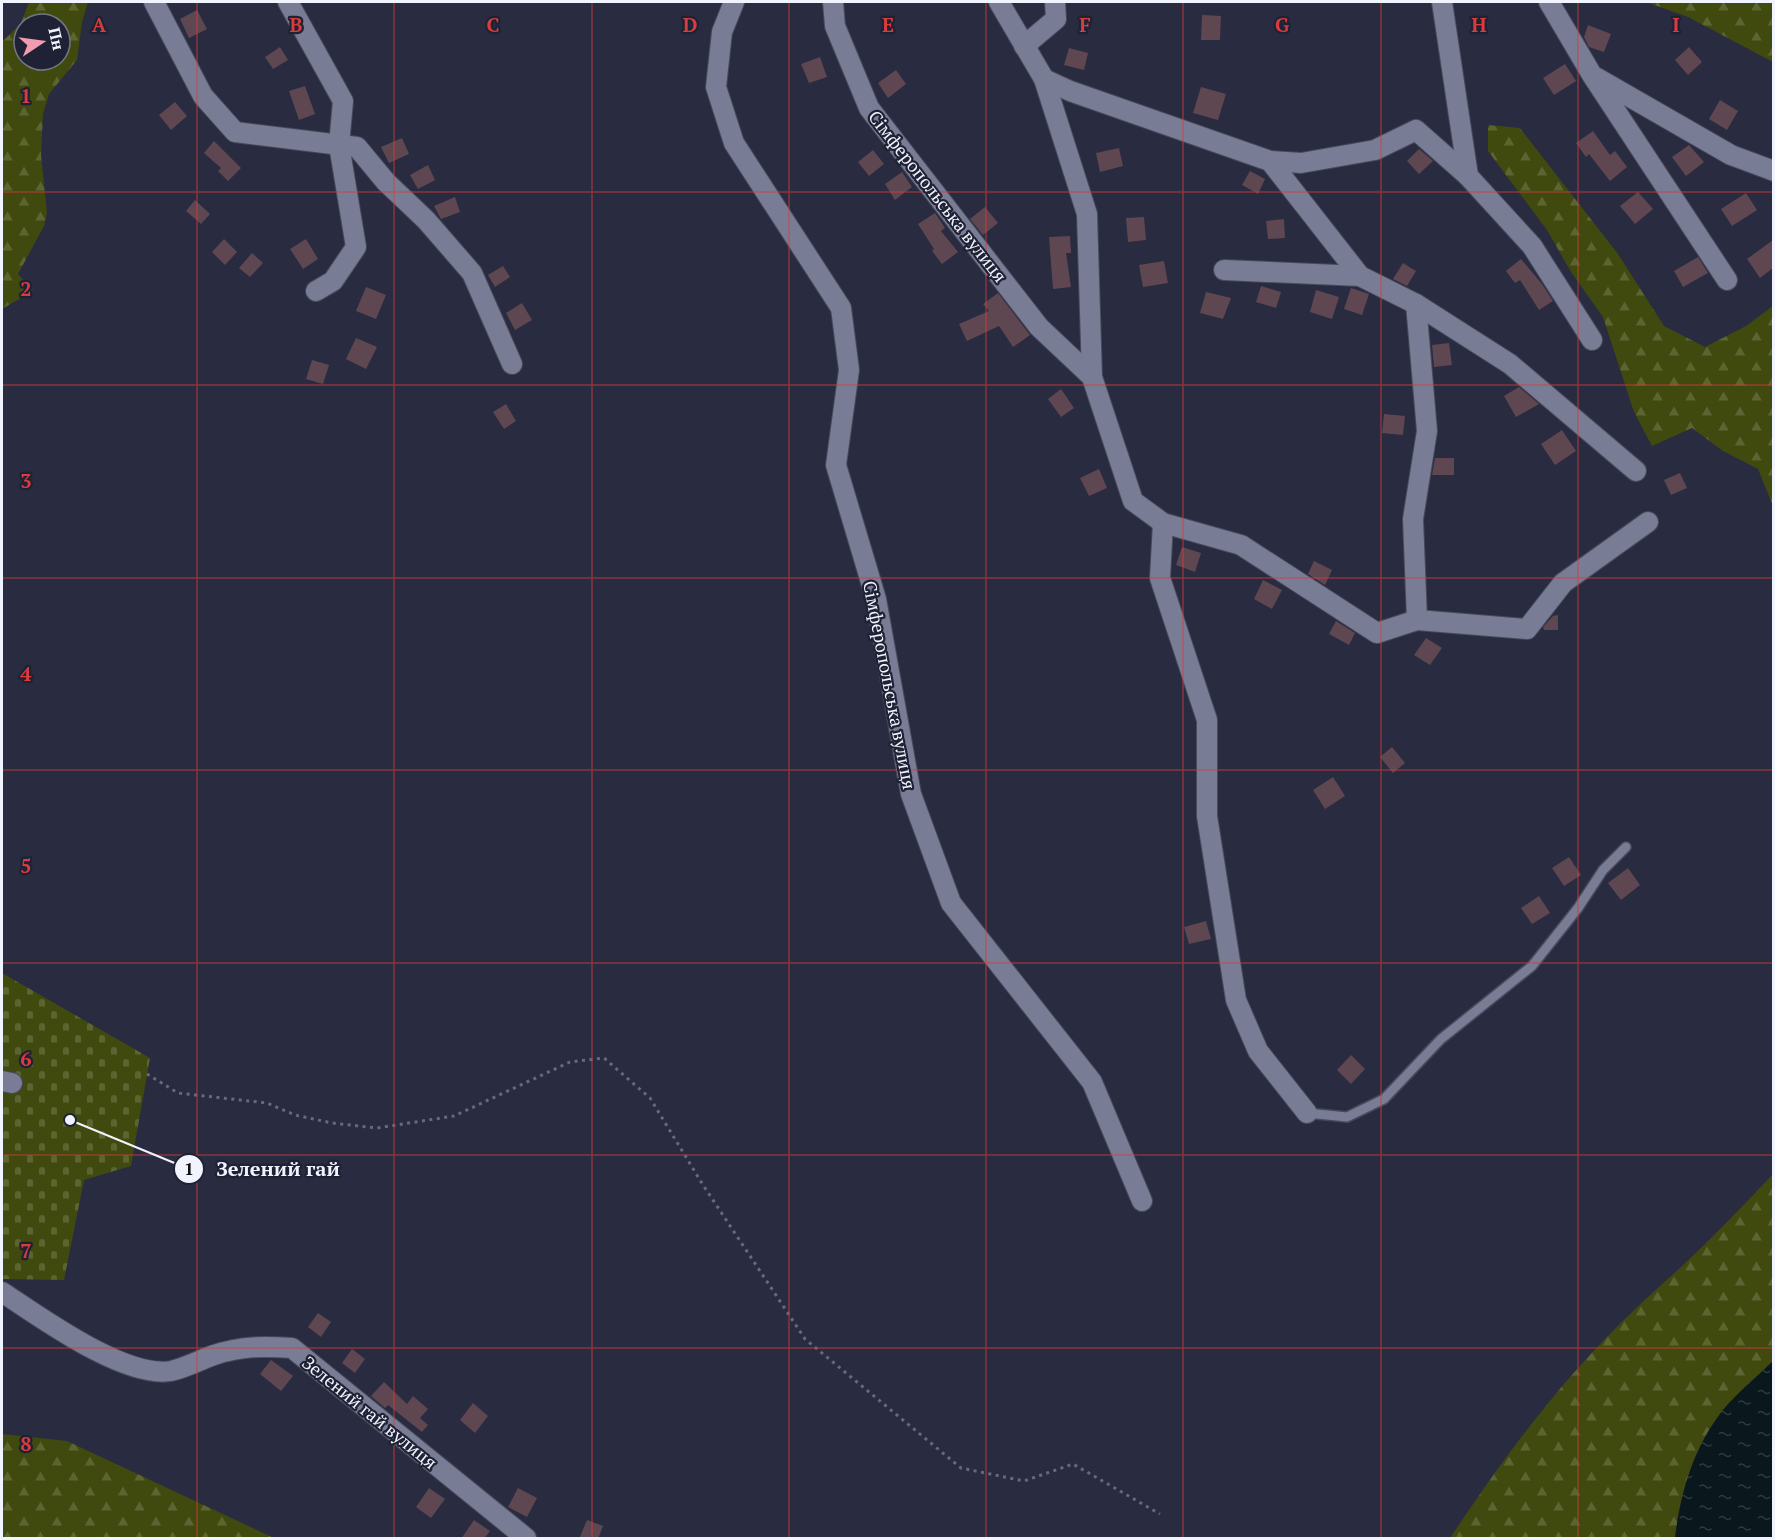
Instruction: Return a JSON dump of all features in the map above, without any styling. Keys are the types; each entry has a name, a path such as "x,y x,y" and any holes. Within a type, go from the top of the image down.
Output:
{"street":[{"path":"154,2 203,96 235,132 357,147 386,182 426,220 472,273 512,364"},
{"path":"288,2 343,101 339,145 356,247 333,281 316,291"},
{"name":"Сімферопольська вулиця","path":"734,2 722,32 716,87 734,143 841,308 849,370 836,465 876,599 911,794 951,903 1092,1082 1142,1201"},
{"name":"Сімферопольська вулиця","path":"832,2 835,26 869,108 1039,327 1092,377 1134,501 1163,522 1240,544 1377,633 1417,620"},
{"path":"999,2 1044,79 1087,214 1092,377"},
{"path":"1024,46 1056,19 1055,2"},
{"path":"1442,2 1468,176"},
{"path":"1549,2 1592,75 1727,280"},
{"path":"1592,75 1731,155 1773,171"},
{"path":"1044,79 1070,91 1270,161 1300,164 1375,150 1416,130 1468,176 1532,246 1592,340"},
{"path":"1270,161 1360,276"},
{"path":"1224,270 1360,276 1416,304 1510,364 1636,471"},
{"path":"1416,304 1426,431 1413,519 1417,620 1527,629 1563,583 1648,522"},
{"path":"1163,522 1160,578 1207,720 1207,816 1236,1000 1257,1051 1307,1113"},
{"name":"Зелений гай вулиця","path":"2,1292 89,1348 148,1371 171,1371 218,1354 257,1345 292,1348 526,1539"}],"lane":[{"path":"1307,1113 1347,1117 1384,1099 1441,1039 1532,966 1578,908 1603,870 1626,847"}],"path":[{"path":"147,1074 178,1093 267,1103 295,1115 332,1123 377,1128 454,1116 570,1062 604,1058 650,1098 703,1185 805,1339 952,1461 961,1468 1024,1481 1073,1464 1160,1514"}],"green space":[{"path":"29,2 88,2 82,22 77,60 72,66 72,12 25,12"},
{"path":"1646,2 1773,2 1773,62 1688,17"},
{"path":"12,32 12,72 67,72 49,94 43,114 41,155 47,213 44,226 18,274 33,291 2,309 2,42"},
{"path":"1488,125 1520,128 1618,254 1664,326 1705,347 1746,326 1773,306 1773,506 1758,469 1723,451 1692,428 1652,446 1634,412 1603,317 1571,272 1547,230 1488,151"},
{"path":"2,973 150,1058 131,1166 84,1180 64,1280 2,1279"},
{"path":"1773,1174 1773,1361 1728,1405 1715,1421 1699,1448 1680,1507 1675,1538 1450,1538 1522,1436 1583,1363 1622,1321 1716,1234"},
{"path":"2,1434 67,1441 274,1538 2,1538"}],"water":[{"path":"1773,1361 1773,1538 1675,1538 1688,1477 1699,1448 1715,1421 1728,1405"}],"building":[{"path":"197,10 207,29 189,38 180,19"},
{"path":"1202,15 1221,16 1220,40 1201,40"},
{"path":"1588,25 1611,34 1604,52 1589,47 1584,37"},
{"path":"280,47 288,60 273,69 265,57"},
{"path":"1689,47 1702,62 1688,75 1675,60"},
{"path":"1069,48 1088,53 1084,70 1064,65"},
{"path":"820,57 827,77 809,83 801,64"},
{"path":"1565,64 1576,81 1554,95 1543,78"},
{"path":"896,70 906,84 888,98 878,83"},
{"path":"305,86 315,114 299,120 289,91"},
{"path":"1201,87 1226,94 1218,120 1193,113"},
{"path":"1720,100 1738,111 1727,130 1709,119"},
{"path":"175,102 187,116 171,130 159,115"},
{"path":"1593,131 1610,155 1615,151 1627,167 1610,181 1589,154 1586,157 1576,143"},
{"path":"402,138 409,154 389,163 381,147"},
{"path":"214,141 241,168 228,181 218,171 221,168 204,153"},
{"path":"1689,145 1704,162 1686,176 1672,157"},
{"path":"1119,148 1123,166 1100,172 1096,153"},
{"path":"1419,149 1433,161 1419,174 1407,161"},
{"path":"873,150 884,164 869,176 858,162"},
{"path":"428,165 435,180 418,189 410,175"},
{"path":"1250,171 1265,179 1258,194 1242,185"},
{"path":"902,172 912,187 895,200 885,184"},
{"path":"1638,192 1653,209 1635,224 1620,206"},
{"path":"1746,193 1757,210 1732,226 1721,209"},
{"path":"455,197 460,212 441,219 434,206"},
{"path":"195,200 210,214 201,224 186,211"},
{"path":"985,207 998,223 983,235 970,219"},
{"path":"935,213 945,228 941,231 958,252 942,264 932,251 934,249 918,224"},
{"path":"1144,217 1146,240 1128,242 1126,218"},
{"path":"1284,219 1285,238 1268,239 1266,221"},
{"path":"1070,236 1071,253 1066,253 1071,287 1053,289 1049,237"},
{"path":"224,239 237,252 225,265 212,252"},
{"path":"306,239 318,259 303,269 290,249"},
{"path":"1773,240 1773,268 1760,278 1747,259"},
{"path":"252,253 263,263 250,277 239,268"},
{"path":"1698,257 1708,273 1683,287 1674,271"},
{"path":"1521,259 1553,301 1539,310 1520,280 1515,283 1506,271"},
{"path":"1164,261 1168,283 1143,287 1139,265"},
{"path":"1403,263 1416,271 1407,286 1393,279"},
{"path":"503,266 510,277 495,287 488,275"},
{"path":"1261,286 1281,292 1276,308 1256,302"},
{"path":"366,287 386,295 376,319 356,311"},
{"path":"1351,288 1369,294 1362,315 1344,309"},
{"path":"1316,290 1339,297 1332,319 1310,312"},
{"path":"1206,292 1231,298 1223,319 1200,313"},
{"path":"998,293 1030,335 1013,347 999,326 967,341 959,324 989,311 983,304"},
{"path":"522,303 532,320 515,330 506,313"},
{"path":"356,338 377,347 366,369 346,359"},
{"path":"1449,343 1452,365 1434,367 1432,345"},
{"path":"312,360 329,365 323,384 306,379"},
{"path":"1519,387 1539,404 1516,417 1504,396"},
{"path":"1061,389 1074,408 1061,417 1048,399"},
{"path":"506,404 516,421 504,429 493,412"},
{"path":"1384,414 1405,416 1403,435 1382,433"},
{"path":"1562,430 1576,451 1555,465 1541,444"},
{"path":"1435,458 1454,458 1454,475 1432,475"},
{"path":"1099,469 1107,488 1089,496 1080,478"},
{"path":"1680,473 1687,488 1671,495 1664,480"},
{"path":"1182,547 1201,553 1195,572 1176,565"},
{"path":"1314,561 1332,570 1325,585 1308,574"},
{"path":"1263,580 1282,590 1272,609 1254,599"},
{"path":"1558,615 1558,630 1544,630 1543,627 1553,616"},
{"path":"1336,621 1355,633 1349,645 1329,634"},
{"path":"1426,638 1442,648 1430,665 1414,655"},
{"path":"1392,747 1405,763 1393,773 1380,757"},
{"path":"1333,777 1345,796 1325,809 1313,790"},
{"path":"1569,857 1581,875 1564,886 1552,868"},
{"path":"1628,868 1640,885 1621,900 1608,883"},
{"path":"1539,896 1550,913 1532,924 1521,908"},
{"path":"1206,921 1211,939 1189,944 1184,927"},
{"path":"1351,1055 1365,1069 1351,1084 1337,1070"},
{"path":"318,1313 331,1322 321,1337 308,1327"},
{"path":"352,1349 365,1359 355,1373 342,1363"},
{"path":"271,1360 293,1376 281,1391 260,1374"},
{"path":"384,1382 407,1404 413,1396 428,1409 420,1418 428,1425 422,1432 388,1405 385,1408 371,1396"},
{"path":"473,1403 488,1416 475,1433 460,1420"},
{"path":"429,1488 445,1499 431,1518 416,1507"},
{"path":"518,1488 537,1498 527,1517 508,1507"},
{"path":"474,1520 490,1531 484,1539 461,1539"},
{"path":"587,1520 603,1526 598,1539 579,1539"}],"place":[{"name":"Зелений гай","path":"70,1120"}]}
